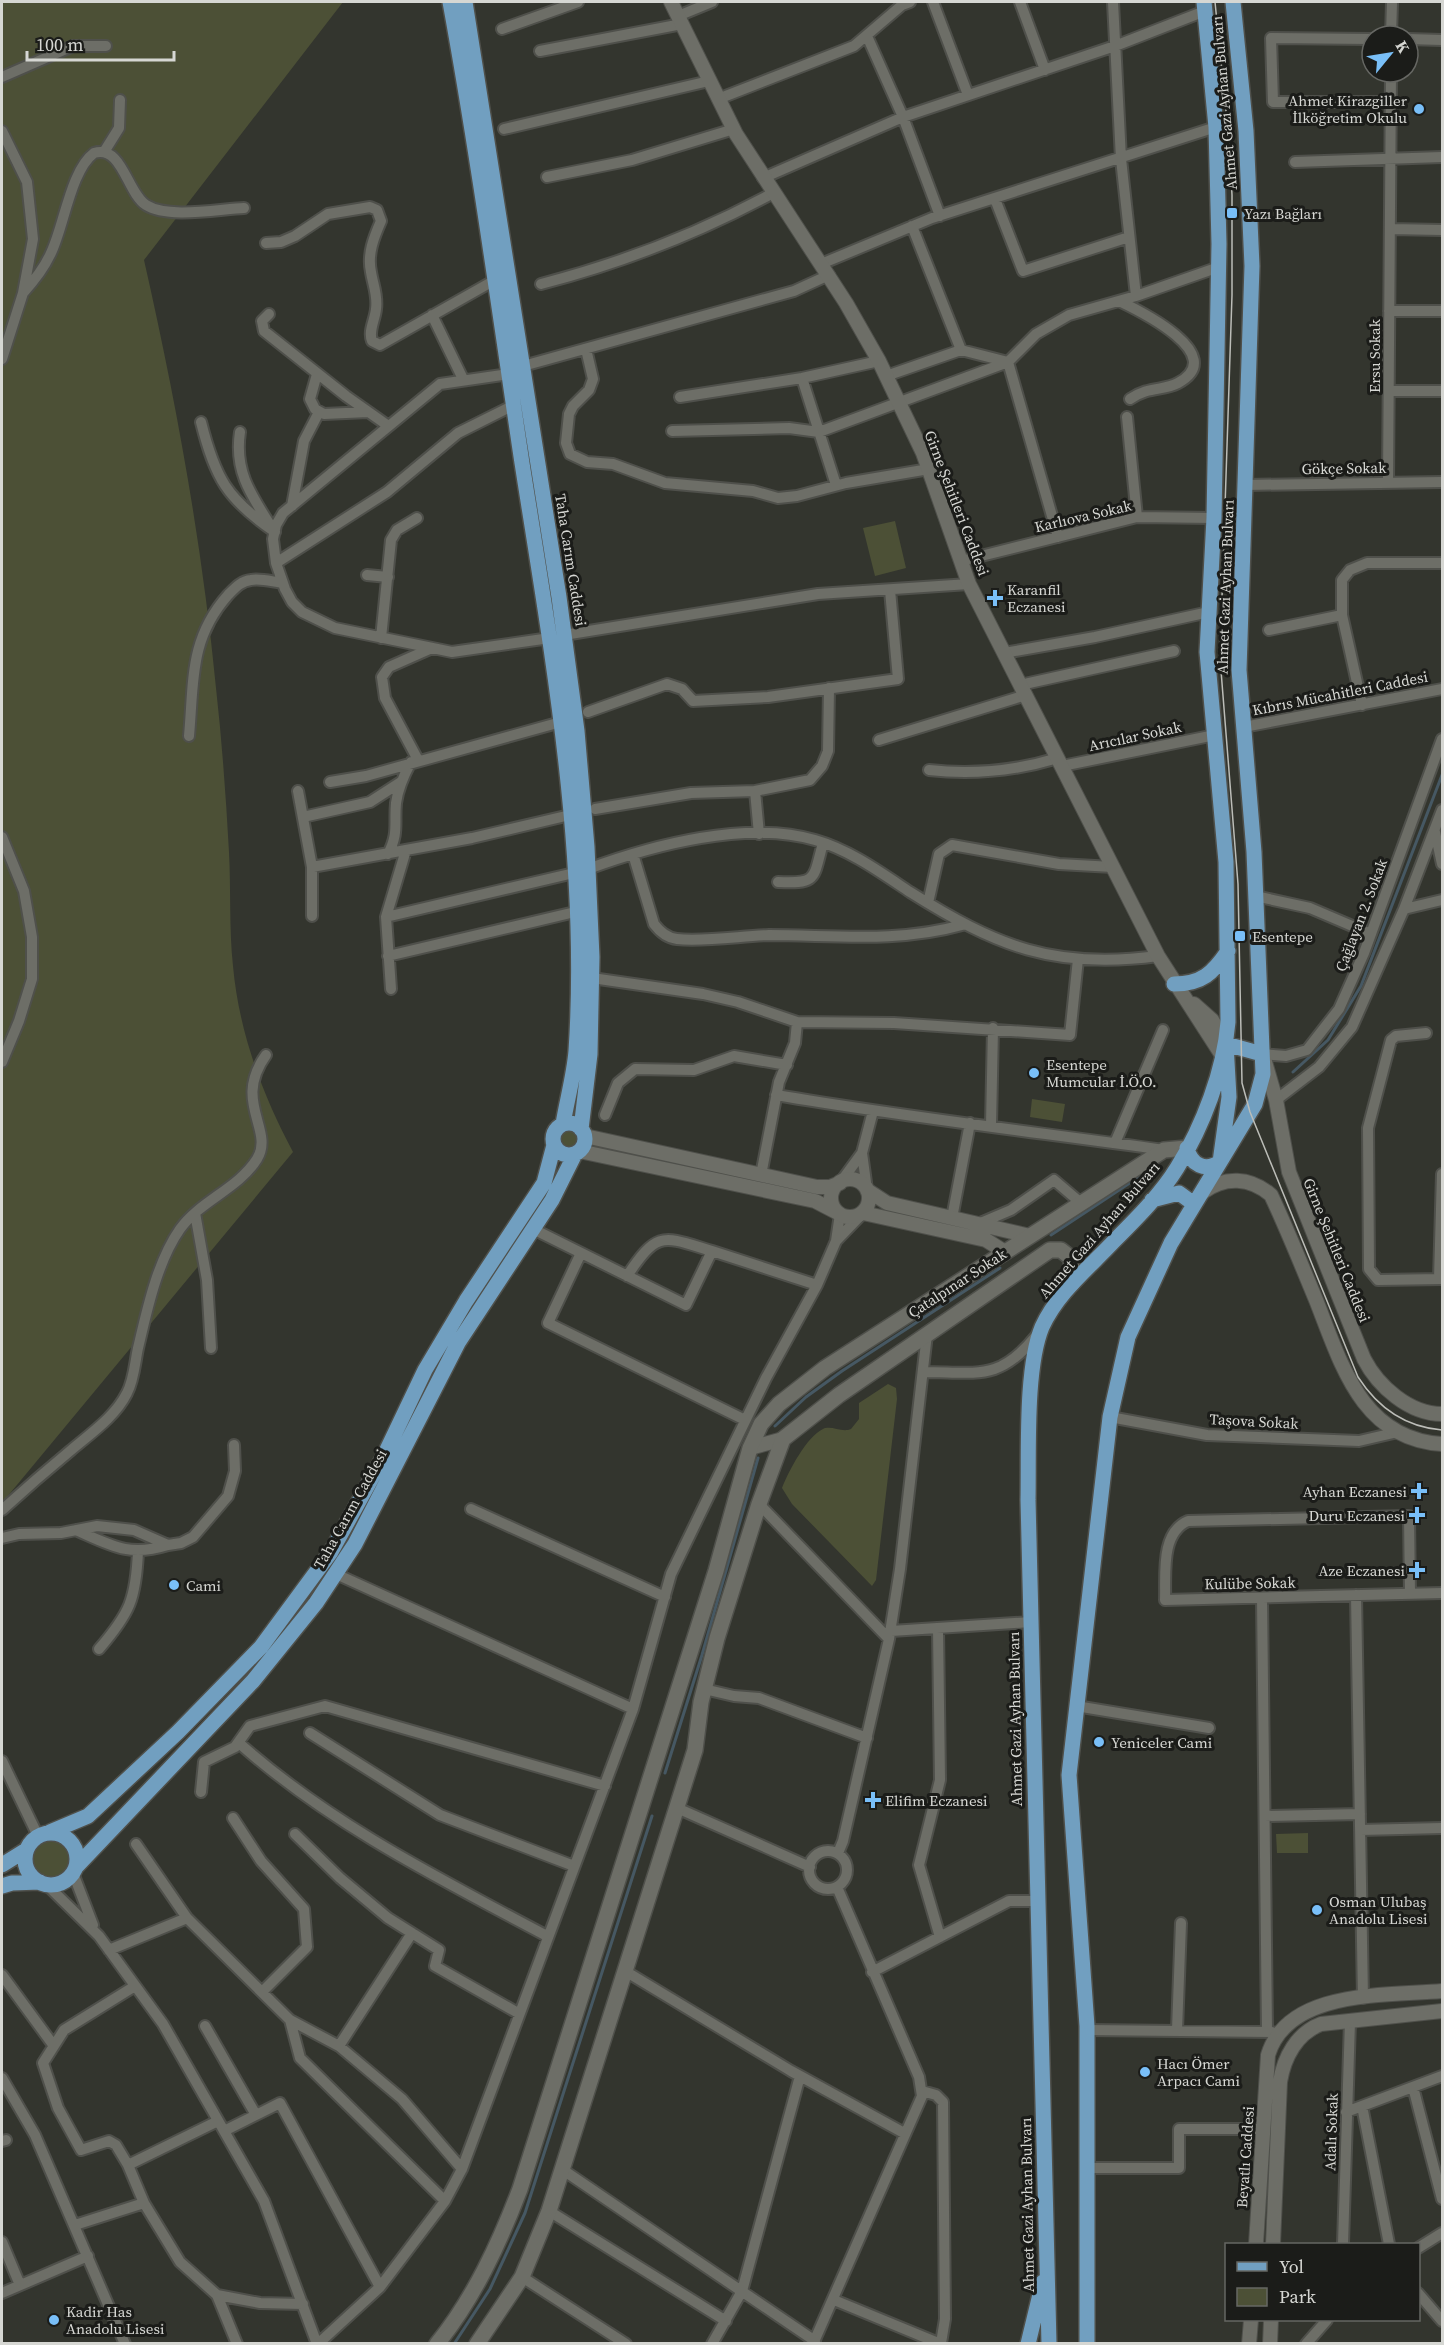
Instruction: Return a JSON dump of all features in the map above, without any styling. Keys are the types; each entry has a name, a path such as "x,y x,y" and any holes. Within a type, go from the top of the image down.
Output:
{"main road":[{"name":"Taha Carım Caddesi","path":"450,2 495,280 516,370 514,405 577,731 581,871 592,978 590,1054 583,1132"},
{"name":"Taha Carım Caddesi","path":"465,2 516,370 557,636 561,722 570,815 581,871 575,912 576,1053 563,1124"},
{"name":"Ahmet Gazi Ayhan Bulvarı","path":"1087,2343 1087,2030 1069,1775 1110,1417 1128,1337 1171,1243 1259,1094 1263,1074 1255,896 1239,670 1252,266 1246,131 1233,2"},
{"name":"Ahmet Gazi Ayhan Bulvarı","path":"1049,2343 1030,1622 1030,1412 1034,1363 1041,1330 1050,1311 1071,1284 1152,1200 1178,1167 1209,1100 1225,1050 1228,951 1225,851 1207,652 1214,518 1218,267 1216,127 1204,6"},
{"path":"1177,988 1201,980 1217,968 1228,951"},
{"path":"1187,1148 1192,1161 1200,1166 1213,1166 1220,1162 1228,1097 1225,1050 1262,1054"},
{"path":"573,1123 583,1132 584,1144 577,1153 565,1154 554,1144 556,1130 563,1124 573,1123"},
{"name":"Taha Carım Caddesi","path":"44,1834 88,1816 178,1732 261,1647 331,1552 384,1456 425,1370 466,1301 544,1183 554,1144"},
{"name":"Çatalpınar Sokak","path":"437,2343 466,2303 488,2263 520,2189 716,1571 750,1448 766,1417 808,1381 1081,1203 1164,1150 1187,1148"},
{"name":"Taha Carım Caddesi","path":"75,1870 274,1656 336,1574 355,1544 458,1343 533,1229 567,1174 577,1153"},
{"path":"1152,1200 1179,1192 1198,1198"},
{"name":"Çatalpınar Sokak","path":"783,1439 839,1395 1050,1250 1061,1250 1071,1258 1071,1284"},
{"path":"479,2343 522,2277 563,2170 695,1750 704,1689 759,1504 783,1439"},
{"path":"2,1865 26,1850 44,1834 63,1835 72,1843 77,1854 75,1870 64,1881 12,1883 2,1886"},
{"path":"26,1850 27,1869 43,1883"},
{"path":"1028,2343 1037,2298 1047,2273"}],"street":[{"path":"502,29 578,2"},
{"name":"Girne Şehitleri Caddesi","path":"671,2 734,129 773,194 825,270 879,361 929,469 969,584 1158,956 1177,988"},
{"path":"540,51 680,20 712,2"},
{"path":"718,99 847,50 867,36 902,5 910,2"},
{"path":"933,2 968,95"},
{"path":"1020,2 1045,70"},
{"path":"1113,2 1121,159 1136,296"},
{"path":"1391,24 1392,2"},
{"path":"763,178 903,117 1116,46 1204,6"},
{"path":"867,36 903,117 940,216"},
{"path":"1360,39 1271,38 1273,102 1391,102"},
{"path":"1420,39 1443,40"},
{"path":"2,77 73,46 106,46"},
{"path":"504,129 709,81"},
{"name":"Ersu Sokak","path":"1388,483 1391,84"},
{"path":"23,293 37,278 51,255 80,171 91,156 104,152 119,128 120,100"},
{"path":"274,532 283,513 387,425 440,384 516,370 794,291 825,270 912,226 1216,127"},
{"path":"547,177 632,160 734,129"},
{"path":"2,131 27,182 33,238 23,293 2,359"},
{"path":"104,152 119,164 139,200 155,209 173,212 244,208"},
{"path":"1295,162 1443,158"},
{"path":"541,284 605,266 672,242 773,194"},
{"path":"995,199 1023,271 1130,237"},
{"path":"266,243 281,242 295,236 328,214 373,208 379,213 381,221 371,244 370,270 376,290 376,310 371,338 375,343 384,345 495,280"},
{"path":"912,226 960,350"},
{"path":"1390,229 1443,230"},
{"path":"672,431 789,428 819,432 1008,362 1026,342 1057,321 1081,310 1136,296 1218,267"},
{"path":"1119,301 1155,321 1185,342 1193,358 1190,372 1179,383 1145,390 1130,399"},
{"path":"1389,311 1443,311"},
{"path":"269,314 262,321 264,331 317,374 387,425"},
{"path":"432,315 463,379"},
{"path":"586,349 593,379 585,394 573,406 568,418 566,447 575,458 613,464 664,483 753,491 777,498 929,469"},
{"path":"886,376 960,350 1008,362"},
{"path":"680,397 802,378 879,361"},
{"path":"1008,362 1058,537"},
{"path":"317,374 310,399 319,412 324,414 368,412"},
{"path":"802,378 836,485"},
{"path":"1389,391 1443,391"},
{"path":"276,563 387,492 458,433 514,405"},
{"path":"292,506 304,441 319,412"},
{"path":"1127,417 1137,518"},
{"path":"201,422 209,455 222,484 245,512 274,532"},
{"path":"240,432 237,450 240,469 274,532 276,563 292,602 302,612 335,628 381,638 452,652 818,594 969,584"},
{"name":"Gökçe Sokak","path":"1246,485 1443,482"},
{"path":"381,638 393,534 417,518"},
{"name":"Karlıova Sokak","path":"961,561 1137,518 1214,518"},
{"path":"1362,705 1342,615 1342,580 1355,566 1367,562 1443,563"},
{"path":"367,574 388,577"},
{"path":"189,736 196,648 207,624 223,602 244,582 252,579 283,584"},
{"path":"588,712 667,684 677,686 693,701 768,697 898,679 890,590"},
{"path":"1004,653 1095,638 1209,612"},
{"path":"1269,630 1342,615"},
{"path":"415,761 385,698 381,684 389,667 432,648"},
{"path":"879,740 1023,690 1174,651"},
{"path":"595,809 691,793 754,791 810,780 819,771 828,751 829,688"},
{"name":"Kıbrıs Mücahitleri Caddesi","path":"1244,727 1443,689"},
{"path":"330,782 366,776 561,722"},
{"name":"Arıcılar Sokak","path":"929,770 986,772 1023,768 1215,735"},
{"name":"Çağlayan 2. Sokak","path":"1262,1054 1286,1056 1307,1050 1339,1009 1371,934 1443,739"},
{"path":"388,854 395,841 396,804 401,782 415,761"},
{"path":"303,817 369,802 401,782"},
{"path":"298,790 312,867 312,916"},
{"path":"754,791 759,834"},
{"path":"1276,1100 1319,1067 1352,1027 1404,909 1443,810"},
{"path":"312,867 472,838 570,815"},
{"path":"1435,832 1443,864"},
{"path":"386,917 581,871 633,854 701,839 759,834 790,835 823,843 856,857 962,925 1016,947 1078,959 1116,960 1158,956"},
{"path":"2,837 24,891 32,937 32,979 20,1021 2,1062"},
{"path":"777,882 802,883 810,879 815,872 823,843"},
{"path":"928,903 939,854 952,845 1059,864 1113,867"},
{"path":"391,989 386,917 406,850"},
{"path":"633,854 654,924 662,933 672,938 895,937 962,925"},
{"path":"1255,896 1310,908 1371,934"},
{"path":"1404,909 1443,900"},
{"path":"388,956 575,912"},
{"path":"592,978 704,994 738,1002 797,1022 993,1028 1070,1035 1078,959"},
{"path":"1177,988 1212,1020 1225,1050"},
{"path":"761,1175 776,1095 795,1044 797,1022"},
{"path":"991,1125 993,1028"},
{"path":"1115,1143 1163,1030"},
{"path":"1426,1033 1396,1036 1391,1040 1368,1128 1369,1269 1378,1280 1441,1280 1443,1174"},
{"name":"Girne Şehitleri Caddesi","path":"1262,1054 1276,1100 1289,1172 1364,1359 1379,1382 1396,1397 1416,1407 1443,1414"},
{"path":"2,1510 108,1419 128,1392 153,1294 166,1256 180,1229 195,1213 228,1189 257,1159 262,1142 251,1099 252,1083 257,1068 266,1055"},
{"path":"605,1115 618,1083 635,1069 694,1070 734,1056 787,1065"},
{"path":"776,1095 873,1111 1164,1150"},
{"path":"836,1241 863,1213 869,1202 862,1153 873,1111"},
{"path":"952,1218 970,1123"},
{"path":"583,1132 817,1187 830,1186 845,1180 858,1181 887,1203 1030,1236"},
{"path":"577,1153 815,1202 851,1218 863,1213 986,1240 1005,1252"},
{"path":"840,1214 835,1210 831,1198 835,1187 862,1153"},
{"path":"978,1224 1018,1206 1054,1179 1081,1203"},
{"path":"1198,1198 1223,1181 1239,1180 1253,1183 1271,1195 1347,1376 1373,1413 1398,1432 1419,1441 1443,1444"},
{"path":"195,1213 207,1280 211,1348"},
{"path":"75,1870 83,1903 99,1936 163,2024 264,2201 318,2343 380,2287 445,2201 462,2169 518,2013 633,1709 671,1574 745,1420 817,1285 836,1241 840,1214"},
{"path":"533,1229 686,1305 712,1251"},
{"path":"627,1276 647,1246 670,1238 817,1285"},
{"path":"581,1253 548,1323 745,1420"},
{"path":"923,1372 998,1370 1025,1350 1041,1330"},
{"path":"838,1853 843,1841 890,1635 927,1334"},
{"name":"Taşova Sokak","path":"1110,1417 1207,1435 1359,1441 1398,1432"},
{"path":"732,1448 750,1448 783,1439"},
{"path":"76,1530 118,1549 138,1551 193,1537 228,1497 235,1471 234,1445"},
{"path":"759,1504 890,1635"},
{"path":"471,1509 665,1597"},
{"name":"Kulübe Sokak","path":"1410,1594 1409,1516 1188,1521 1175,1530 1169,1544 1166,1600 1262,1598 1356,1595 1410,1594 1443,1593"},
{"path":"2,1538 19,1534 76,1530 97,1526 134,1530 168,1545"},
{"path":"99,1649 123,1622 136,1588 138,1551"},
{"path":"336,1574 633,1709"},
{"path":"1356,1595 1363,1998"},
{"path":"1262,1598 1265,1816 1273,2032"},
{"path":"890,1635 938,1628 1030,1622"},
{"path":"938,1628 940,1780 919,1865 940,1937"},
{"path":"704,1689 734,1696 759,1698 867,1738"},
{"path":"201,1792 204,1762 230,1750 239,1743 244,1731 256,1722 325,1706 604,1786"},
{"path":"1076,1706 1209,1728"},
{"path":"310,1733 440,1815 574,1866"},
{"path":"239,1743 282,1781 409,1863 547,1936"},
{"path":"2,1761 44,1834"},
{"path":"677,1808 810,1867 816,1884 827,1889 837,1887 844,1881 848,1869 843,1857 838,1853 820,1853 810,1867"},
{"path":"1265,1816 1360,1814"},
{"path":"233,1818 261,1861 304,1909 307,1947 262,1992"},
{"path":"1360,1830 1443,1828"},
{"path":"295,1834 372,1905 439,1950 435,1966 518,2013"},
{"path":"136,1844 187,1918 290,2020 339,2046 402,2099 462,2169"},
{"path":"43,1883 99,1936"},
{"path":"563,2170 814,2342 922,2091 919,2077 837,1887"},
{"path":"872,1972 1009,1901 1038,1901"},
{"path":"109,1950 187,1918"},
{"path":"1177,2030 1181,1923"},
{"path":"339,2046 412,1933"},
{"path":"625,1971 800,2076 904,2133"},
{"path":"2,1975 54,2046"},
{"path":"135,1986 64,2030 43,2063 58,2108 81,2150 109,2141 116,2145 128,2165 144,2203 180,2262 217,2295 237,2343"},
{"path":"1087,2030 1273,2032 1313,2008 1337,2001 1443,1991"},
{"name":"Beyatlı Caddesi","path":"1273,2243 1279,2091 1284,2063 1293,2047 1310,2029 1321,2024 1443,2011"},
{"path":"290,2020 300,2058 445,2201"},
{"name":"Adalı Sokak","path":"1343,2243 1350,2021"},
{"path":"205,2026 256,2115"},
{"name":"Beyatlı Caddesi","path":"1256,2243 1268,2055 1273,2032"},
{"path":"712,2343 742,2291 800,2076"},
{"path":"1346,2112 1443,2076"},
{"path":"2,2078 35,2135 125,2343"},
{"path":"1413,2087 1443,2199"},
{"path":"834,2300 941,2343 945,2319 943,2102 936,2095 922,2091"},
{"path":"224,2131 280,2103 380,2287"},
{"path":"1362,2106 1389,2243"},
{"path":"128,2165 218,2121"},
{"path":"1087,2168 1179,2168 1179,2129 1263,2129"},
{"path":"75,2225 144,2203"},
{"path":"549,2211 726,2321"},
{"path":"1420,2247 1443,2233"},
{"path":"2,2242 20,2285"},
{"path":"2,2293 88,2256"},
{"path":"522,2277 626,2343"},
{"path":"1420,2294 1439,2309 1443,2321"},
{"path":"217,2295 260,2303 303,2304"},
{"path":"1249,2343 1251,2321"},
{"path":"1270,2321 1270,2343"},
{"path":"1306,2343 1326,2321"}],"green space":[{"path":"2,2 343,2 144,260 187,472 210,634 225,790 230,866 231,938 236,991 246,1039 262,1085 293,1152 2,1503"},
{"path":"895,521 906,568 875,576 863,528"},
{"path":"1032,1099 1065,1104 1062,1122 1030,1117"},
{"path":"569,1130 575,1133 578,1139 575,1145 569,1148 563,1145 560,1139 563,1133"},
{"path":"888,1384 896,1388 897,1399 876,1580 872,1586 792,1504 782,1488 793,1464 817,1433 826,1428 851,1429 859,1419 859,1403"},
{"path":"1308,1833 1308,1853 1277,1853 1276,1834"},
{"path":"51,1840 65,1845 70,1859 65,1873 51,1878 37,1873 32,1859 37,1845"}],"waterway":[{"path":"1293,1072 1328,1040 1361,986 1442,775"},
{"path":"1051,1235 1154,1167"},
{"path":"775,1426 806,1397 842,1371 1000,1268"},
{"path":"665,1773 702,1655 758,1458"},
{"path":"454,2344 490,2289 525,2213 652,1816"}],"tram line":[{"path":"1215,2 1232,195 1232,295 1220,658 1238,884 1242,1083 1250,1112 1358,1377 1374,1398 1394,1414 1416,1425 1442,1430"}],"place":[{"name":"Ahmet Kirazgiller İlköğretim Okulu","path":"1419,109"},
{"name":"Yazı Bağları","path":"1232,213"},
{"name":"Karanfil Eczanesi","path":"995,598"},
{"name":"Esentepe","path":"1240,936"},
{"name":"Esentepe Mumcular İ.Ö.O.","path":"1034,1073"},
{"name":"Ayhan Eczanesi","path":"1419,1491"},
{"name":"Duru Eczanesi","path":"1417,1515"},
{"name":"Aze Eczanesi","path":"1417,1570"},
{"name":"Cami","path":"174,1585"},
{"name":"Yeniceler Cami","path":"1099,1742"},
{"name":"Elifim Eczanesi","path":"873,1800"},
{"name":"Osman Ulubaş Anadolu Lisesi","path":"1317,1910"},
{"name":"Hacı Ömer Arpacı Cami","path":"1145,2072"},
{"name":"Kadir Has Anadolu Lisesi","path":"54,2320"}]}
